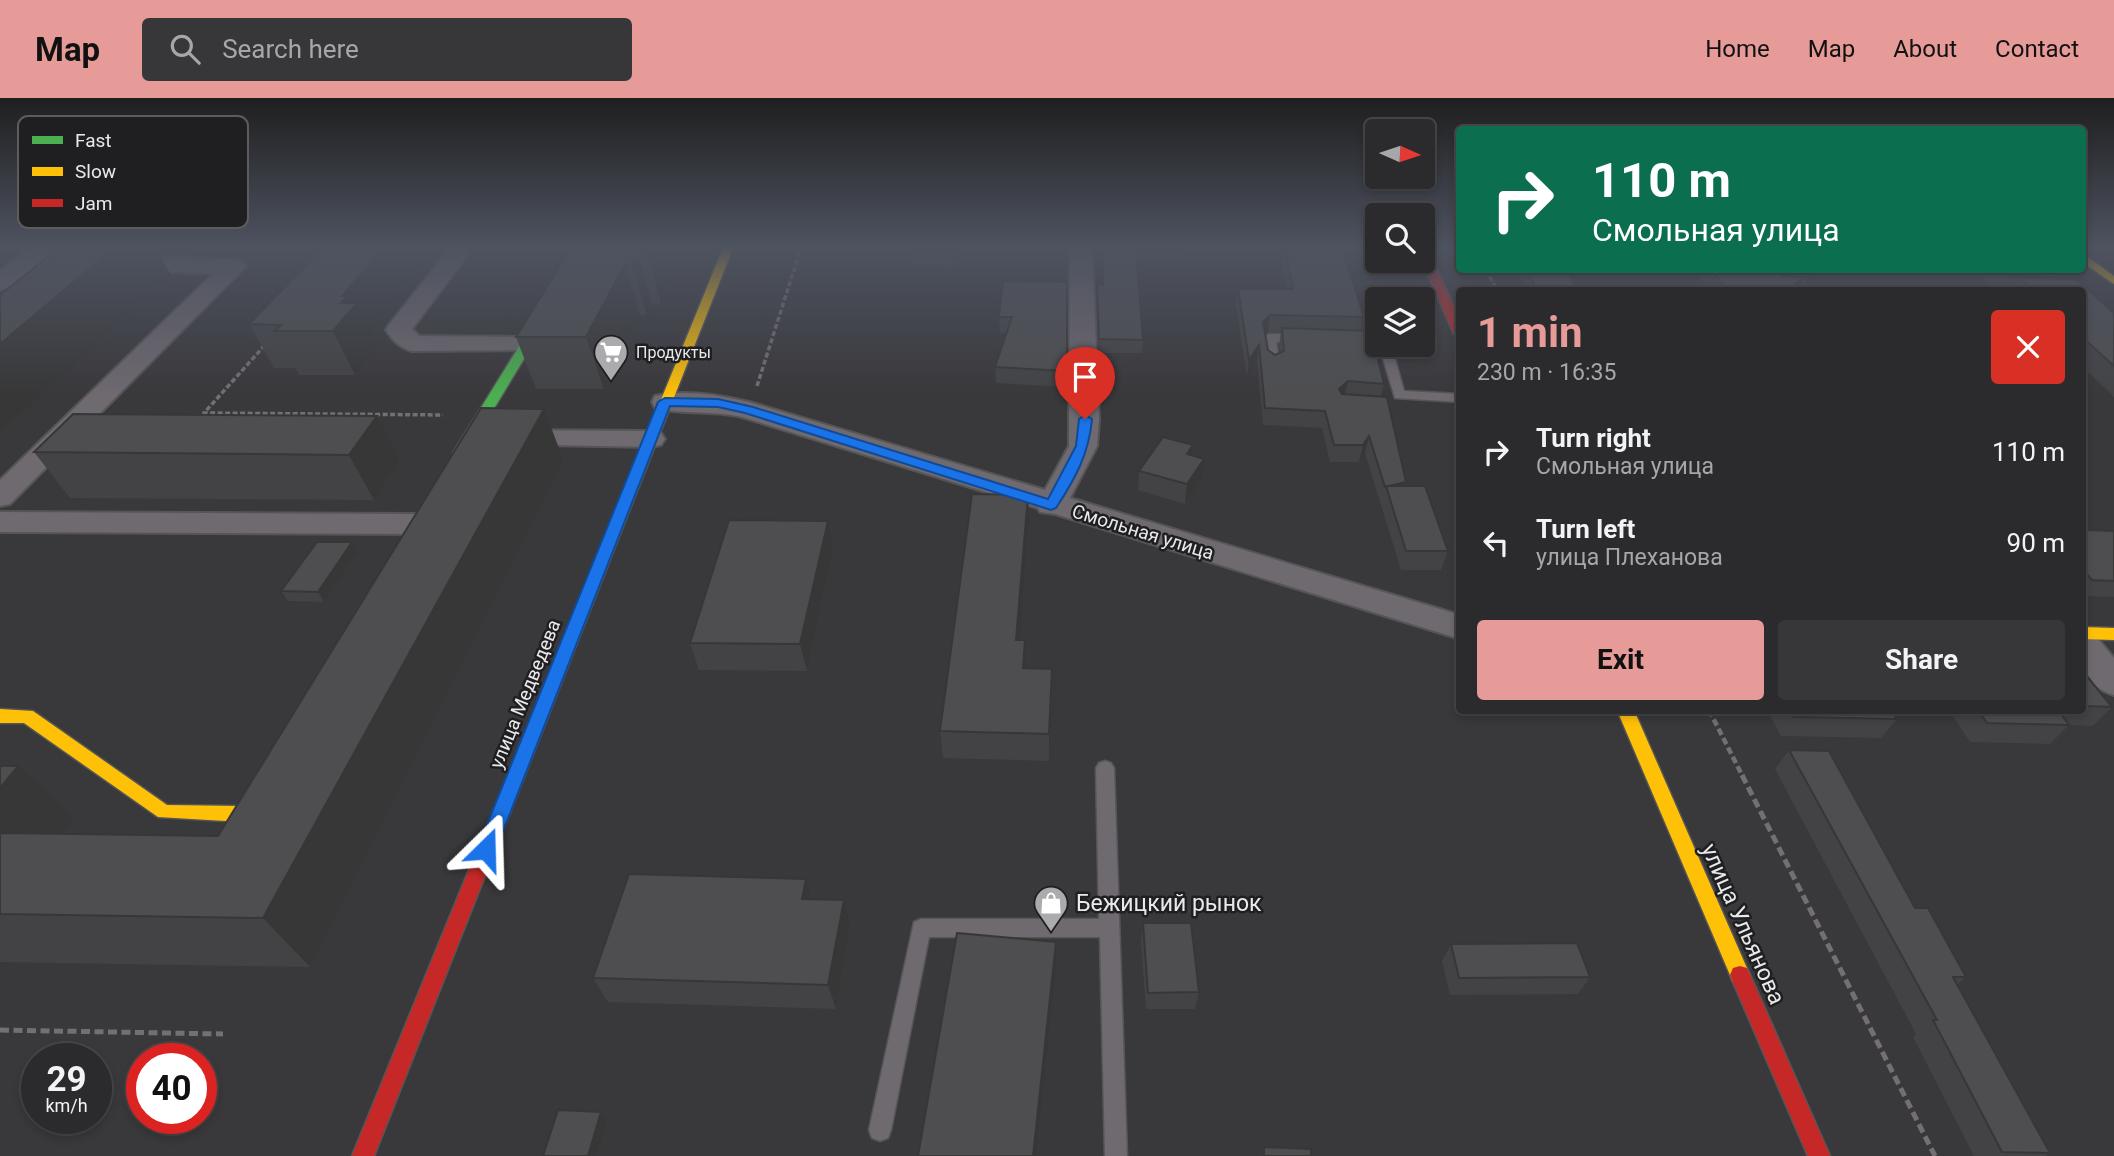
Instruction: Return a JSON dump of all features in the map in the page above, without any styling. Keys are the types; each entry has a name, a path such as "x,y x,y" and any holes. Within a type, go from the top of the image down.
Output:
{"street":[{"path":"0,498 202,297"},
{"path":"424,297 398,330 412,343 525,345"},
{"path":"449,470 555,297"},
{"name":"улица Медведева","path":"363,1156 708,297"},
{"path":"1051,505 1083,446 1085,419 1082,297"},
{"path":"1444,297 1456,325"},
{"name":"Смольная улица","path":"665,402 718,403 749,410 1051,505 1456,626"},
{"path":"476,427 651,439"},
{"path":"0,522 417,524"},
{"path":"2086,633 2114,634"},
{"path":"2086,648 2114,682"},
{"name":"улица Ульянова","path":"1627,714 1819,1156"},
{"path":"0,716 27,716 164,812 243,814 271,767"}],"lane":[{"path":"1274,366 1269,338 1310,339"},
{"path":"1388,357 1397,401 1456,398"},
{"path":"1105,768 1116,1156"},
{"path":"880,1130 921,928 1109,928"}],"path":[{"path":"749,410 785,297"},
{"path":"269,341 204,413 476,427"},
{"path":"1711,714 1935,1156"},
{"path":"0,1030 223,1034"}],"building":[{"path":"0,297 55,297 0,344"},
{"path":"275,297 346,297 341,303 357,303 333,331 275,331 281,325 249,324"},
{"path":"540,297 607,297 586,337 516,337"},
{"path":"1001,297 1067,297 1067,371 995,367 1012,317 999,317"},
{"path":"1097,297 1140,297 1143,340 1099,339"},
{"path":"1239,297 1358,297 1364,317 1270,315 1263,322 1268,350 1275,355 1284,351 1282,328 1365,331 1365,357 1377,357 1384,384 1348,381 1339,389 1342,394 1387,397 1406,482 1385,487 1369,436 1363,445 1334,445 1325,411 1265,408 1259,345 1249,360"},
{"path":"2086,297 2097,297 2114,313 2114,366 2086,341"},
{"path":"481,408 544,409 263,918 0,914 0,833 218,836"},
{"path":"73,414 377,416 349,455 34,452"},
{"path":"1163,437 1193,445 1187,454 1204,459 1187,484 1139,471"},
{"path":"1386,486 1425,486 1448,551 1406,551"},
{"path":"972,494 1028,495 1016,640 1025,640 1023,668 1052,669 1049,734 940,731"},
{"path":"729,520 828,521 800,644 690,643"},
{"path":"2086,528 2114,531 2114,581 2092,580 2086,573"},
{"path":"317,542 352,542 318,592 281,591"},
{"path":"2086,675 2112,707 2086,706"},
{"path":"1793,714 1894,714 1897,719 1794,717"},
{"path":"1981,714 2061,714 2069,725 1987,723"},
{"path":"1789,750 1829,751 1915,908 1928,908 1966,977 1953,977 2050,1153 2002,1152 1933,1020 1937,1020"},
{"path":"0,766 18,766 0,788"},
{"path":"629,874 806,879 802,899 844,900 828,985 593,978"},
{"path":"1143,923 1191,923 1199,992 1148,993"},
{"path":"957,933 1056,942 1033,1156 918,1156"},
{"path":"1577,943 1590,977 1459,978 1451,944"},
{"path":"558,1110 601,1112 588,1156 543,1156"},
{"path":"1264,1147 1311,1149 1311,1156 1264,1156"}],"traffic: fast":[{"path":"460,453 556,297"}],"traffic: slow":[{"path":"491,838 708,297"},
{"path":"2086,633 2114,634"},
{"path":"1627,714 1740,975"},
{"path":"0,716 27,716 164,812 243,814 265,777"}],"traffic: jam":[{"path":"1444,297 1456,325"},
{"path":"363,1156 491,838"},
{"path":"1740,975 1819,1156"}],"place":[{"name":"Продукты","path":"611,382"},
{"name":"Бежицкий рынок","path":"1051,933"}],"route":[{"path":"486,849 665,402 718,403 749,410 1051,505 1083,446 1085,419"}]}
